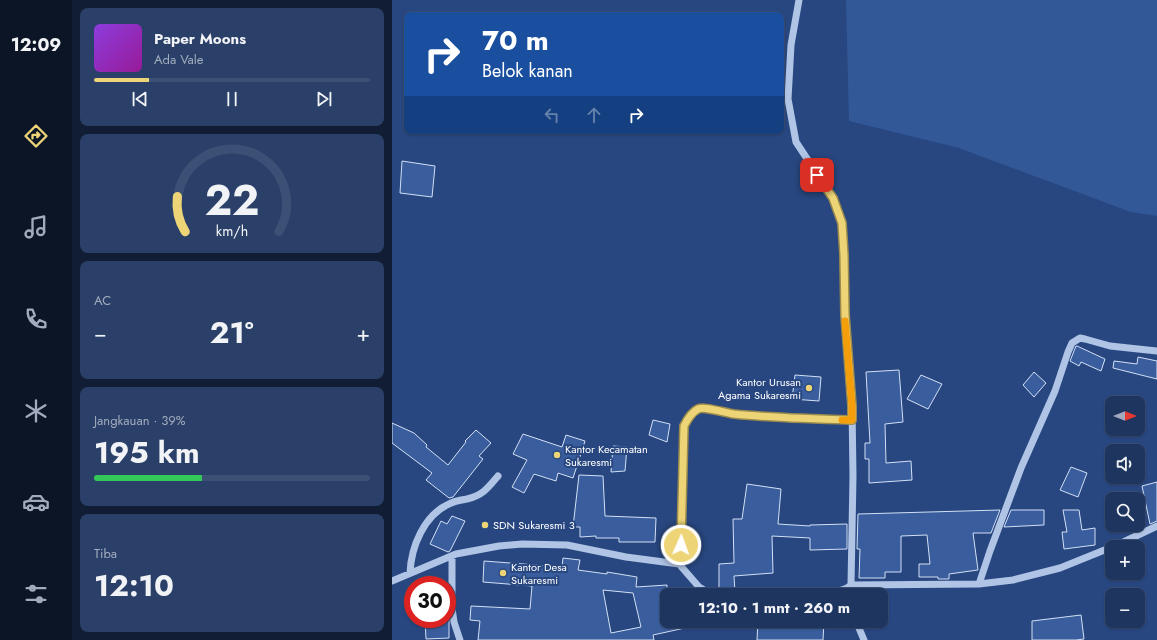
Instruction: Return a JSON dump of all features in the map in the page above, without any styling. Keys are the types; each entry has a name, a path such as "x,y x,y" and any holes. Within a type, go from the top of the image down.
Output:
{"street":[{"path":"799,0 791,45 788,99 796,142 833,198 842,223 845,315 852,406 853,484 851,585 848,588"},
{"path":"979,584 995,537 1022,468 1055,391 1072,343 1080,338 1085,338 1110,346 1157,351"},
{"path":"679,564 683,492 684,426 688,418 698,409 704,408 721,412 768,418 852,420"},
{"path":"410,573 415,546 423,529 433,515 449,504 471,498 484,492 498,476"},
{"path":"1127,540 1157,526"},
{"path":"392,581 452,556 499,546 522,544 567,545 626,558 679,564 701,588"},
{"path":"851,585 979,584 1013,580 1060,568 1105,550"},
{"path":"452,556 452,608 454,622 460,640"},
{"path":"859,628 864,640"}],"shaded area":[{"path":"846,0 1157,0 1157,216 1131,212 959,148 849,121"}],"building":[{"path":"402,161 435,166 432,197 400,193"},
{"path":"1076,346 1105,359 1101,371 1081,362 1079,366 1070,361"},
{"path":"1138,357 1157,361 1157,379 1113,368 1114,361 1137,364"},
{"path":"899,370 903,422 885,424 886,463 911,461 912,480 869,483 869,459 865,459 865,443 870,443 866,372"},
{"path":"1034,372 1046,383 1034,397 1023,385"},
{"name":"Kantor Urusan Agama Sukaresmi","path":"795,375 821,377 819,401 792,399"},
{"path":"921,375 942,384 928,409 907,399"},
{"path":"653,420 670,424 667,442 649,435"},
{"path":"392,423 414,433 427,445 426,447 448,465 466,442 465,441 476,430 491,443 479,456 483,459 453,497 449,498 426,480 432,473 392,443"},
{"name":"Kantor Kecamatan Sukaresmi","path":"523,434 562,447 566,435 585,441 573,478 558,473 556,481 534,474 524,493 512,487 527,460 513,454"},
{"path":"613,446 627,447 625,471 611,472"},
{"path":"1071,467 1087,473 1078,497 1060,490"},
{"path":"579,475 603,476 605,516 656,518 655,542 619,542 619,538 596,538 596,536 580,537 580,527 573,527"},
{"path":"1157,482 1157,521 1150,524 1145,500 1145,492 1143,492 1142,486"},
{"path":"747,484 781,489 778,524 810,526 847,524 847,549 810,550 810,538 772,536 773,573 734,576 735,588 719,588 719,564 734,563 733,519 742,519"},
{"path":"1000,510 991,533 973,533 978,570 949,574 949,579 938,579 938,577 919,577 919,564 930,564 927,535 901,536 901,572 885,572 885,578 859,578 860,549 857,549 858,514"},
{"path":"1011,510 1044,510 1044,525 1004,527"},
{"path":"1063,510 1079,510 1082,530 1095,528 1095,545 1064,549 1062,532 1067,532"},
{"path":"452,516 465,521 450,551 448,552 430,544 441,521 447,524"},
{"path":"563,558 580,560 578,570 607,574 607,572 637,577 636,587 667,585 667,588 660,588 660,628 685,628 653,635 654,640 478,640 480,621 470,620 471,606 530,609 532,586 483,582 484,561 562,567","holes":["603,590 633,593 641,627 611,633"]},
{"path":"1081,615 1084,639 1032,640 1032,621"},
{"path":"425,628 449,628 449,638 426,639"},
{"path":"758,628 824,628 823,640 757,640"}],"slow traffic":[{"path":"842,420 852,420 845,321"}],"place":[{"name":"Kantor Urusan Agama Sukaresmi","path":"809,388"},
{"name":"Kantor Kecamatan Sukaresmi","path":"557,455"},
{"name":"SDN Sukaresmi 3","path":"485,525"},
{"name":"Kantor Desa Sukaresmi","path":"503,573"}],"route":[{"path":"681,545 684,426 688,418 698,409 704,408 721,412 768,418 852,420 845,315 842,223 833,198 817,175"}]}
